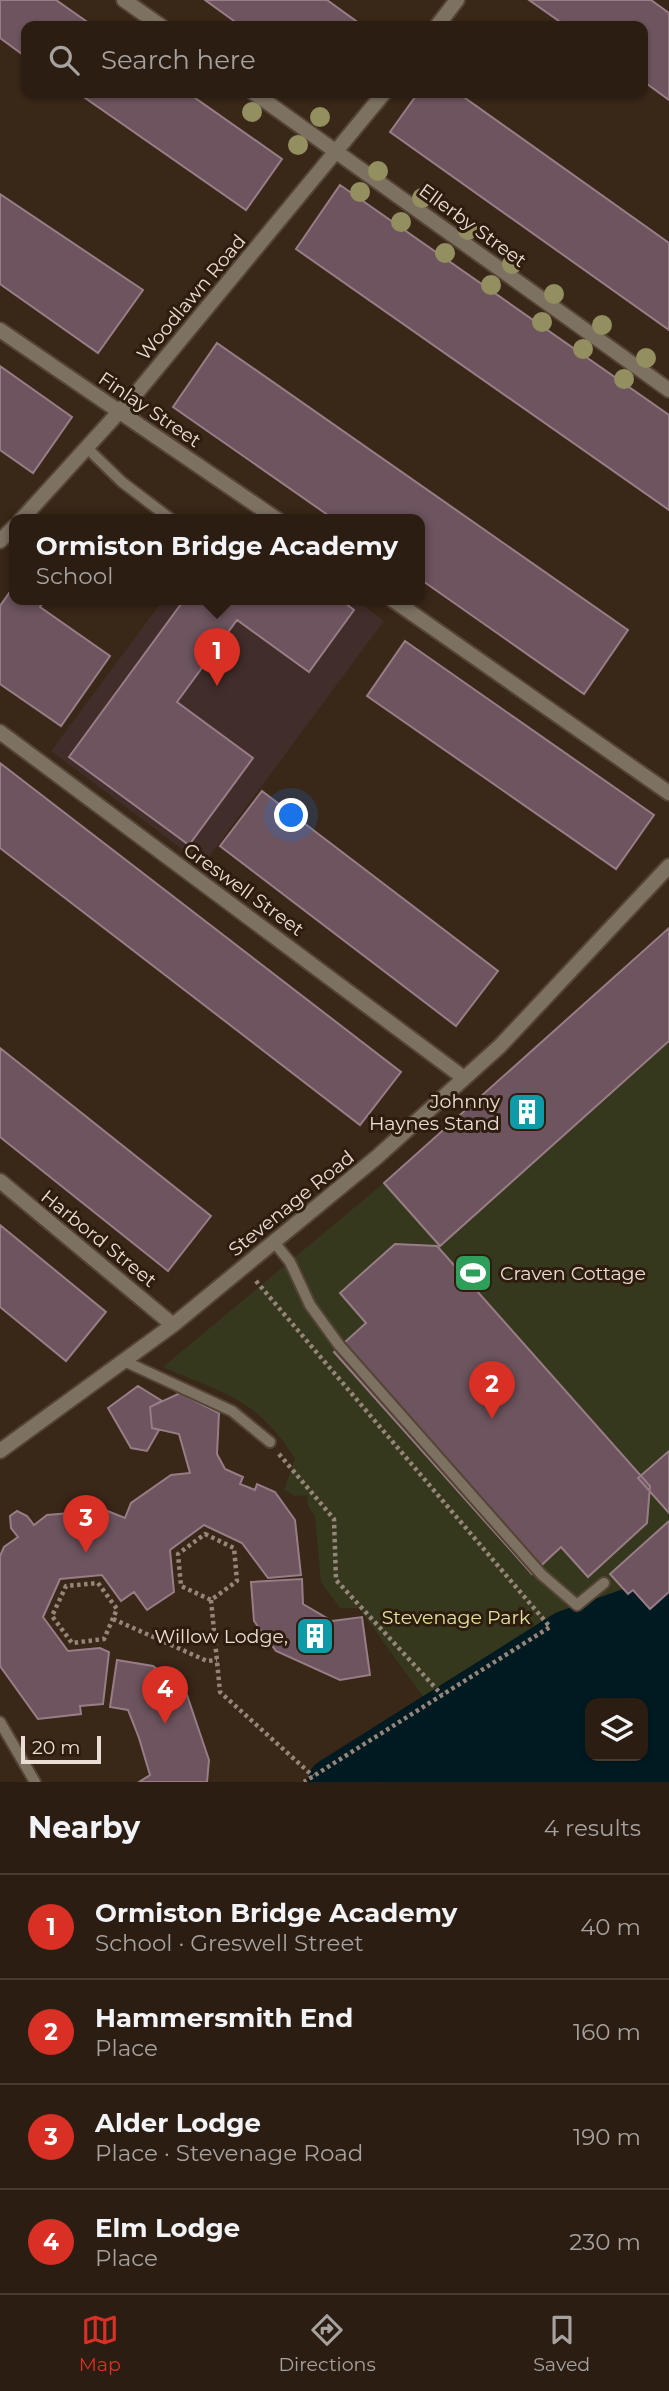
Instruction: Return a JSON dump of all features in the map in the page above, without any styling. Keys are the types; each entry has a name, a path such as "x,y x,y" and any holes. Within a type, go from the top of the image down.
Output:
{"street":[{"path":"124,0 154,21"},
{"path":"440,21 457,0"},
{"name":"Ellerby Street","path":"261,98 669,390"},
{"name":"Woodlawn Road","path":"26,514 88,449 380,98"},
{"name":"Finlay Street","path":"0,330 269,514"},
{"path":"400,605 669,793"},
{"name":"Greswell Street","path":"0,732 464,1078"},
{"name":"Stevenage Road","path":"0,1451 173,1325 377,1157 500,1046 668,868"},
{"name":"Harbord Street","path":"0,1181 173,1325"}],"lane":[{"path":"88,449 122,482 164,514"},
{"path":"274,1242 290,1262 310,1305 339,1345 542,1575 577,1605 604,1583"},
{"path":"124,1361 233,1411 270,1443"},
{"path":"0,1722 35,1782"}],"path":[{"path":"244,1266 550,1627"},
{"path":"270,1443 334,1519 336,1580 443,1696"},
{"path":"205,1534 234,1548 237,1581 211,1600 181,1586 178,1554 205,1534"},
{"path":"98,1583 117,1609 113,1619 104,1639 72,1643 52,1616 66,1586 98,1583"},
{"path":"211,1600 220,1692 313,1776"},
{"path":"113,1619 206,1661 217,1660"},
{"path":"304,1782 556,1622"}],"shaded area":[{"path":"159,605 363,605 384,621 203,865 51,751"}],"green space":[{"name":"Craven Cottage","path":"669,928 669,1598 566,1634 436,1715 359,1608 340,1608 321,1582 315,1516 308,1506 307,1495 295,1496 284,1490 295,1459 281,1439 267,1423 238,1401 163,1367 384,1183"}],"water":[{"path":"669,1598 669,1782 331,1782 566,1634"}],"building":[{"path":"0,0 56,0 86,21 21,21 21,53 0,38"},
{"path":"205,0 327,0 356,21 234,21"},
{"path":"529,0 651,0 669,13 669,100 648,85 648,21 559,21"},
{"path":"85,98 195,98 282,159 246,210"},
{"path":"414,98 465,98 669,243 669,330 390,132"},
{"path":"340,185 669,415 669,510 296,249"},
{"path":"0,194 143,290 98,353 0,284"},
{"path":"217,343 628,630 584,694 425,583 425,514 326,514 173,407"},
{"path":"0,366 72,417 33,473 0,450"},
{"path":"9,593 9,605 41,605 40,607 110,656 61,726 0,684 0,606"},
{"path":"180,605 348,605 354,610 309,672 237,620 177,702 253,758 189,845 69,757"},
{"path":"405,641 654,815 616,869 367,696"},
{"path":"0,763 401,1072 360,1125 0,848"},
{"path":"262,791 498,971 456,1026 220,846"},
{"name":"Johnny Haynes Stand","path":"669,928 669,1041 440,1246 384,1183"},
{"path":"0,1048 211,1216 168,1271 0,1137"},
{"path":"0,1225 106,1312 66,1361 0,1307"},
{"path":"395,1244 437,1246 650,1486 647,1523 588,1577 561,1547 532,1574 334,1352 366,1323 340,1293"},
{"path":"138,1386 162,1401 150,1407 152,1428 159,1430 147,1451 131,1448 108,1408"},
{"path":"180,1393 219,1413 217,1454 225,1469 243,1477 240,1484 255,1490 257,1484 275,1492 295,1520 301,1575 268,1578 242,1543 204,1525 170,1550 174,1592 147,1610 134,1592 121,1601 102,1575 60,1579 43,1617 68,1651 100,1648 109,1652 103,1704 80,1706 81,1714 38,1719 0,1666 0,1556 4,1547 18,1537 11,1528 10,1516 17,1511 27,1516 34,1525 47,1515 105,1510 125,1518 131,1503 171,1475 190,1473 179,1434 152,1428 150,1407"},
{"path":"669,1451 669,1513 638,1478"},
{"path":"669,1521 669,1592 650,1609 633,1590 628,1594 610,1574"},
{"name":"Willow Lodge,","path":"302,1579 303,1604 332,1621 362,1617 370,1675 340,1680 276,1651 254,1621 251,1582"},
{"path":"117,1660 153,1666 187,1695 209,1760 207,1782 139,1782 150,1775 139,1738 128,1710 110,1707"}],"waterway":[{"path":"331,1782 566,1634 669,1598"}],"place":[{"name":"Ormiston Bridge Academy","path":"217,686"},
{"name":"Johnny Haynes Stand","path":"527,1112"},
{"name":"Craven Cottage","path":"473,1273"},
{"name":"Hammersmith End","path":"492,1419"},
{"name":"Alder Lodge","path":"86,1553"},
{"name":"Willow Lodge,","path":"315,1636"},
{"name":"Elm Lodge","path":"165,1724"}],"park label":[{"name":"Stevenage Park","path":"456,1617"}]}
